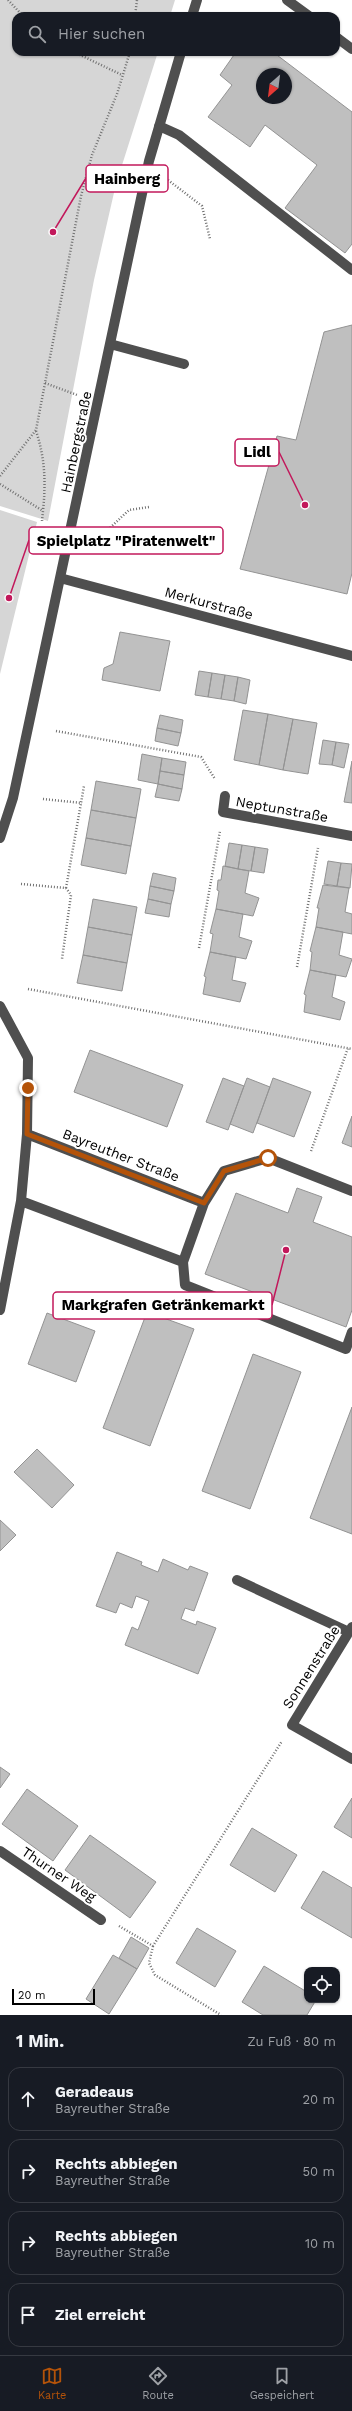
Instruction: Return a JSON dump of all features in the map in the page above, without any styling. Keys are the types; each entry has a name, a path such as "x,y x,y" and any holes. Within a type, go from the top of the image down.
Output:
{"street":[{"path":"193,12 197,0"},
{"path":"287,0 304,12"},
{"path":"340,40 352,49"},
{"name":"Hainbergstraße","path":"0,838 13,798 148,162 180,56"},
{"path":"159,126 179,135 352,270"},
{"path":"110,344 184,364"},
{"name":"Merkurstraße","path":"60,578 352,656"},
{"name":"Neptunstraße","path":"225,796 223,812 352,836"},
{"path":"0,1006 28,1058 27,1134 22,1201 0,1310"},
{"name":"Bayreuther Straße","path":"27,1134 204,1203"},
{"path":"352,1191 268,1158 224,1171 204,1203 183,1262 185,1285 346,1349 352,1332"},
{"path":"22,1201 183,1262"},
{"path":"237,1580 350,1630"},
{"name":"Sonnenstraße","path":"350,1630 292,1725 352,1759"},
{"name":"Thurner Weg","path":"0,1851 101,1920"}],"path":[{"path":"8,0 19,12"},
{"path":"135,12 137,0"},
{"path":"82,56 122,75"},
{"path":"0,476 36,430 81,196 92,155 129,56"},
{"path":"168,180 202,206 210,240"},
{"path":"45,383 77,395"},
{"path":"36,430 44,454 46,484 42,521"},
{"path":"0,484 43,511"},
{"path":"97,540 128,510 149,507"},
{"path":"56,731 201,757 225,796"},
{"path":"62,959 71,896 66,888 84,786"},
{"path":"43,799 82,803"},
{"path":"198,948 223,812"},
{"path":"297,967 321,830"},
{"path":"21,884 66,888"},
{"path":"28,989 350,1048 311,1151"},
{"path":"221,2015 155,1975 148,1963 153,1946 292,1725"},
{"path":"101,1920 123,1927 153,1946"}],"shaded area":[{"path":"0,0 175,0 171,12 12,12 12,56 157,56 116,184 94,280 48,521 0,506"},
{"path":"0,510 37,522 0,674"}],"building":[{"path":"233,56 278,56 352,112 352,244 345,253 285,208 317,165 265,125 250,147 208,117 232,85 220,75"},
{"path":"352,325 352,573 347,594 240,569 277,436 296,440 324,332"},
{"path":"120,632 170,641 160,691 102,680 104,668 113,664"},
{"path":"199,671 212,673 208,697 195,695"},
{"path":"212,673 225,675 221,699 208,697"},
{"path":"225,675 238,677 234,701 221,699"},
{"path":"238,677 250,680 246,704 234,701"},
{"path":"243,710 268,714 259,765 234,760"},
{"path":"268,714 293,719 283,770 259,765"},
{"path":"160,715 183,720 181,733 157,728"},
{"path":"293,719 317,723 308,774 283,770"},
{"path":"157,728 181,733 178,746 155,741"},
{"path":"323,740 336,742 332,765 319,764"},
{"path":"336,742 349,744 344,768 332,765"},
{"path":"142,754 162,758 158,784 138,780"},
{"path":"162,758 186,762 184,775 160,771"},
{"path":"352,761 352,803 344,802"},
{"path":"160,771 184,775 182,789 158,784"},
{"path":"96,781 141,789 136,818 91,810"},
{"path":"158,784 182,789 179,801 155,797"},
{"path":"91,810 136,818 131,846 86,838"},
{"path":"86,838 131,846 126,874 81,865"},
{"path":"229,843 242,845 238,869 225,866"},
{"path":"242,845 255,847 251,871 238,869"},
{"path":"255,847 268,849 264,873 251,871"},
{"path":"328,861 341,863 337,886 324,884"},
{"path":"341,863 352,864 350,888 337,886"},
{"path":"223,866 249,871 245,893 259,898 253,916 216,909 219,891 217,890 218,880 221,880"},
{"path":"153,873 176,878 174,891 150,886"},
{"path":"323,885 349,888 345,912 352,914 352,934 316,927 319,908 317,908"},
{"path":"150,886 174,891 171,904 148,899"},
{"path":"93,899 137,907 132,935 88,927"},
{"path":"148,899 171,904 169,917 145,913"},
{"path":"216,909 243,914 239,937 252,941 246,959 210,952 213,934 210,933"},
{"path":"88,927 132,935 127,963 83,955"},
{"path":"316,927 343,932 339,955 352,959 346,977 310,970 312,952 310,951"},
{"path":"210,952 236,957 232,980 246,983 240,1002 203,994 206,977 204,976"},
{"path":"83,955 127,963 122,991 77,983"},
{"path":"310,970 336,975 332,997 345,1002 340,1020 304,1012 306,995 304,994"},
{"path":"90,1050 183,1085 167,1127 74,1092"},
{"path":"223,1078 244,1086 228,1130 206,1122"},
{"path":"247,1078 270,1087 253,1133 230,1124"},
{"path":"273,1078 311,1092 294,1137 257,1123"},
{"path":"352,1116 352,1147 342,1143"},
{"path":"297,1188 322,1197 313,1222 352,1237 352,1310 346,1327 205,1274 236,1193 288,1213"},
{"path":"147,1312 194,1329 150,1446 103,1428"},
{"path":"47,1313 95,1331 76,1382 28,1364"},
{"path":"253,1354 301,1372 250,1509 202,1491"},
{"path":"352,1407 352,1534 310,1518"},
{"path":"37,1449 74,1485 52,1508 14,1472"},
{"path":"0,1520 16,1535 0,1551"},
{"path":"117,1552 142,1562 141,1565 158,1572 163,1559 188,1570 190,1566 208,1573 194,1611 185,1608 181,1619 196,1625 197,1621 216,1628 198,1674 125,1645 132,1627 138,1630 149,1601 136,1596 132,1608 120,1603 116,1613 96,1606"},
{"path":"0,1767 10,1774 0,1788"},
{"path":"27,1789 78,1826 53,1861 2,1824"},
{"path":"352,1798 352,1838 334,1827"},
{"path":"252,1828 297,1855 275,1892 230,1865"},
{"path":"90,1835 156,1882 130,1918 65,1870"},
{"path":"323,1871 352,1888 352,1938 301,1908"},
{"path":"197,1928 236,1951 215,1987 176,1963"},
{"path":"131,1937 149,1948 137,1969 119,1958"},
{"path":"113,1955 137,1969 109,2014 86,1999"},
{"path":"264,1966 304,1990 304,2003 314,2003 307,2015 263,2015 242,2002"}],"place":[{"name":"Hainberg","path":"53,232"},
{"name":"Lidl","path":"305,505"},
{"name":"Spielplatz \"Piratenwelt\"","path":"9,598"},
{"name":"Markgrafen Getränkemarkt","path":"286,1250"}],"route":[{"path":"28,1088 27,1134 204,1203 224,1171 268,1158"}]}
